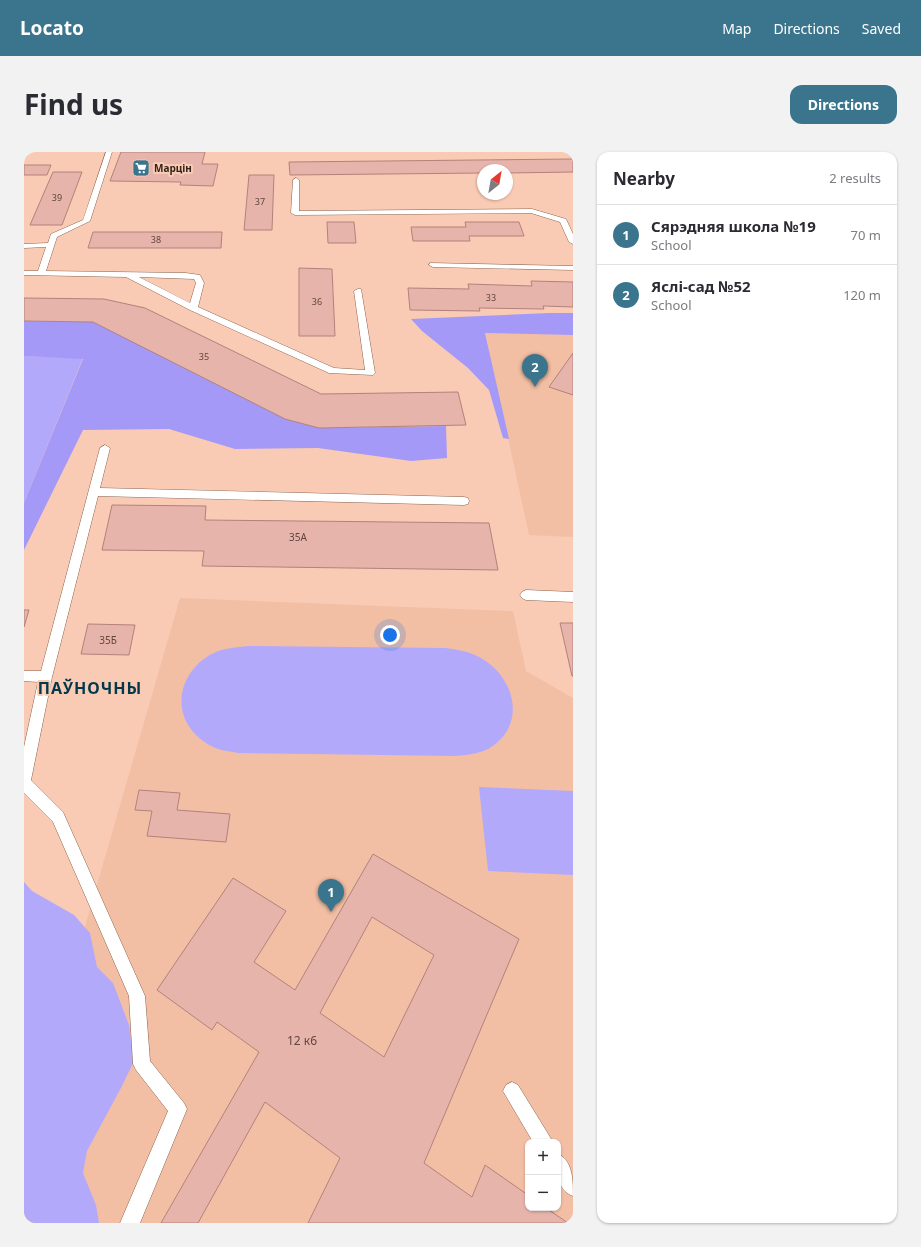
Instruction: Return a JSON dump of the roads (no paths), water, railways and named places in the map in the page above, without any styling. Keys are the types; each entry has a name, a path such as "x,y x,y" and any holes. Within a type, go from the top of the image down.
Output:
{"lane":[{"path":"41,274 54,236 86,221 109,152"},
{"path":"296,180 295,213 532,211 563,221 573,242"},
{"path":"24,246 51,245"},
{"path":"434,266 573,268"},
{"path":"24,273 186,275 197,277 200,283 193,308"},
{"path":"127,274 193,308 332,371 370,373 358,291"},
{"path":"24,779 46,677 105,448"},
{"path":"94,492 464,501"},
{"path":"526,595 573,597"},
{"path":"24,676 46,677"},
{"path":"24,783 58,817 136,996 142,1064 178,1109 130,1223"},
{"path":"512,1091 542,1139"},
{"path":"561,1168 573,1187"}],"place":[{"name":"Марцін","path":"141,168"},
{"name":"Яслі-сад №52","path":"535,387"},
{"name":"Сярэдняя школа №19","path":"331,912"}],"district":[{"name":"ПАЎНОЧНЫ","path":"90,688"}]}
